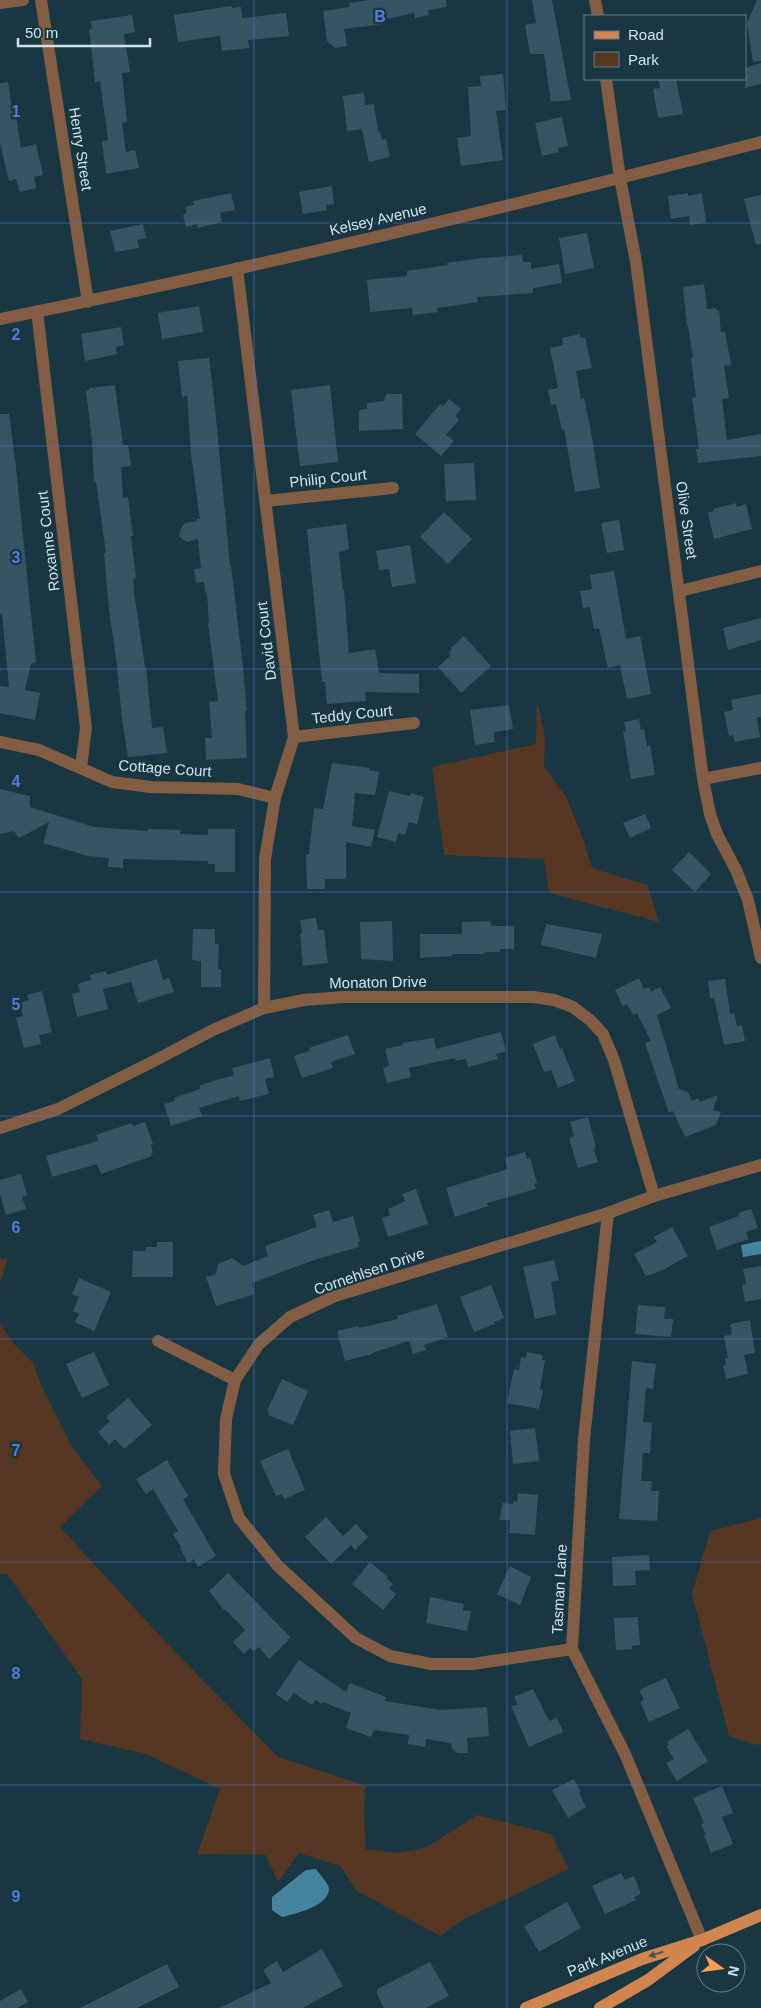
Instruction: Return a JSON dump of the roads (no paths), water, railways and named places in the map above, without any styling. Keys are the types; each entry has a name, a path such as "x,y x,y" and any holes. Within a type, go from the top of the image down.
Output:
{"main road":[{"name":"Park Avenue","path":"526,2008 642,1959 702,1940 761,1915"},
{"name":"Park Avenue","path":"600,2008 648,1980 702,1940"}],"street":[{"path":"0,3 24,0"},
{"name":"Henry Street","path":"41,0 88,302"},
{"path":"595,0 598,15"},
{"name":"Olive Street","path":"606,80 620,178 636,262 710,814 717,834 736,870 748,900 761,958"},
{"name":"Kelsey Avenue","path":"0,319 88,302 237,268 620,178 761,142"},
{"name":"David Court","path":"237,268 294,737 275,798 265,859 264,1008"},
{"name":"Roxanne Court","path":"37,312 86,728 81,768"},
{"name":"Philip Court","path":"265,501 393,488"},
{"path":"680,591 761,571"},
{"name":"Teddy Court","path":"294,737 414,723"},
{"name":"Cottage Court","path":"0,742 39,750 112,782 151,786 238,789 275,798"},
{"path":"704,779 761,768"},
{"name":"Monaton Drive","path":"0,1128 58,1109 213,1030 264,1008 304,1000 344,997 533,997 554,1000 573,1006 603,1034 614,1060 654,1196"},
{"name":"Cornehlsen Drive","path":"572,1649 473,1664 431,1664 390,1656 356,1638 278,1566 239,1518 224,1474 226,1419 235,1380 259,1344 290,1317 335,1296 608,1213 654,1196 761,1165"},
{"name":"Tasman Lane","path":"608,1213 584,1439 572,1649 624,1754 702,1940"},
{"path":"158,1341 235,1380"}],"water":[{"path":"761,1241 761,1254 743,1257 741,1245"},
{"path":"316,1869 329,1887 327,1896 322,1901 309,1909 282,1917 272,1910 272,1897 306,1870"}]}
